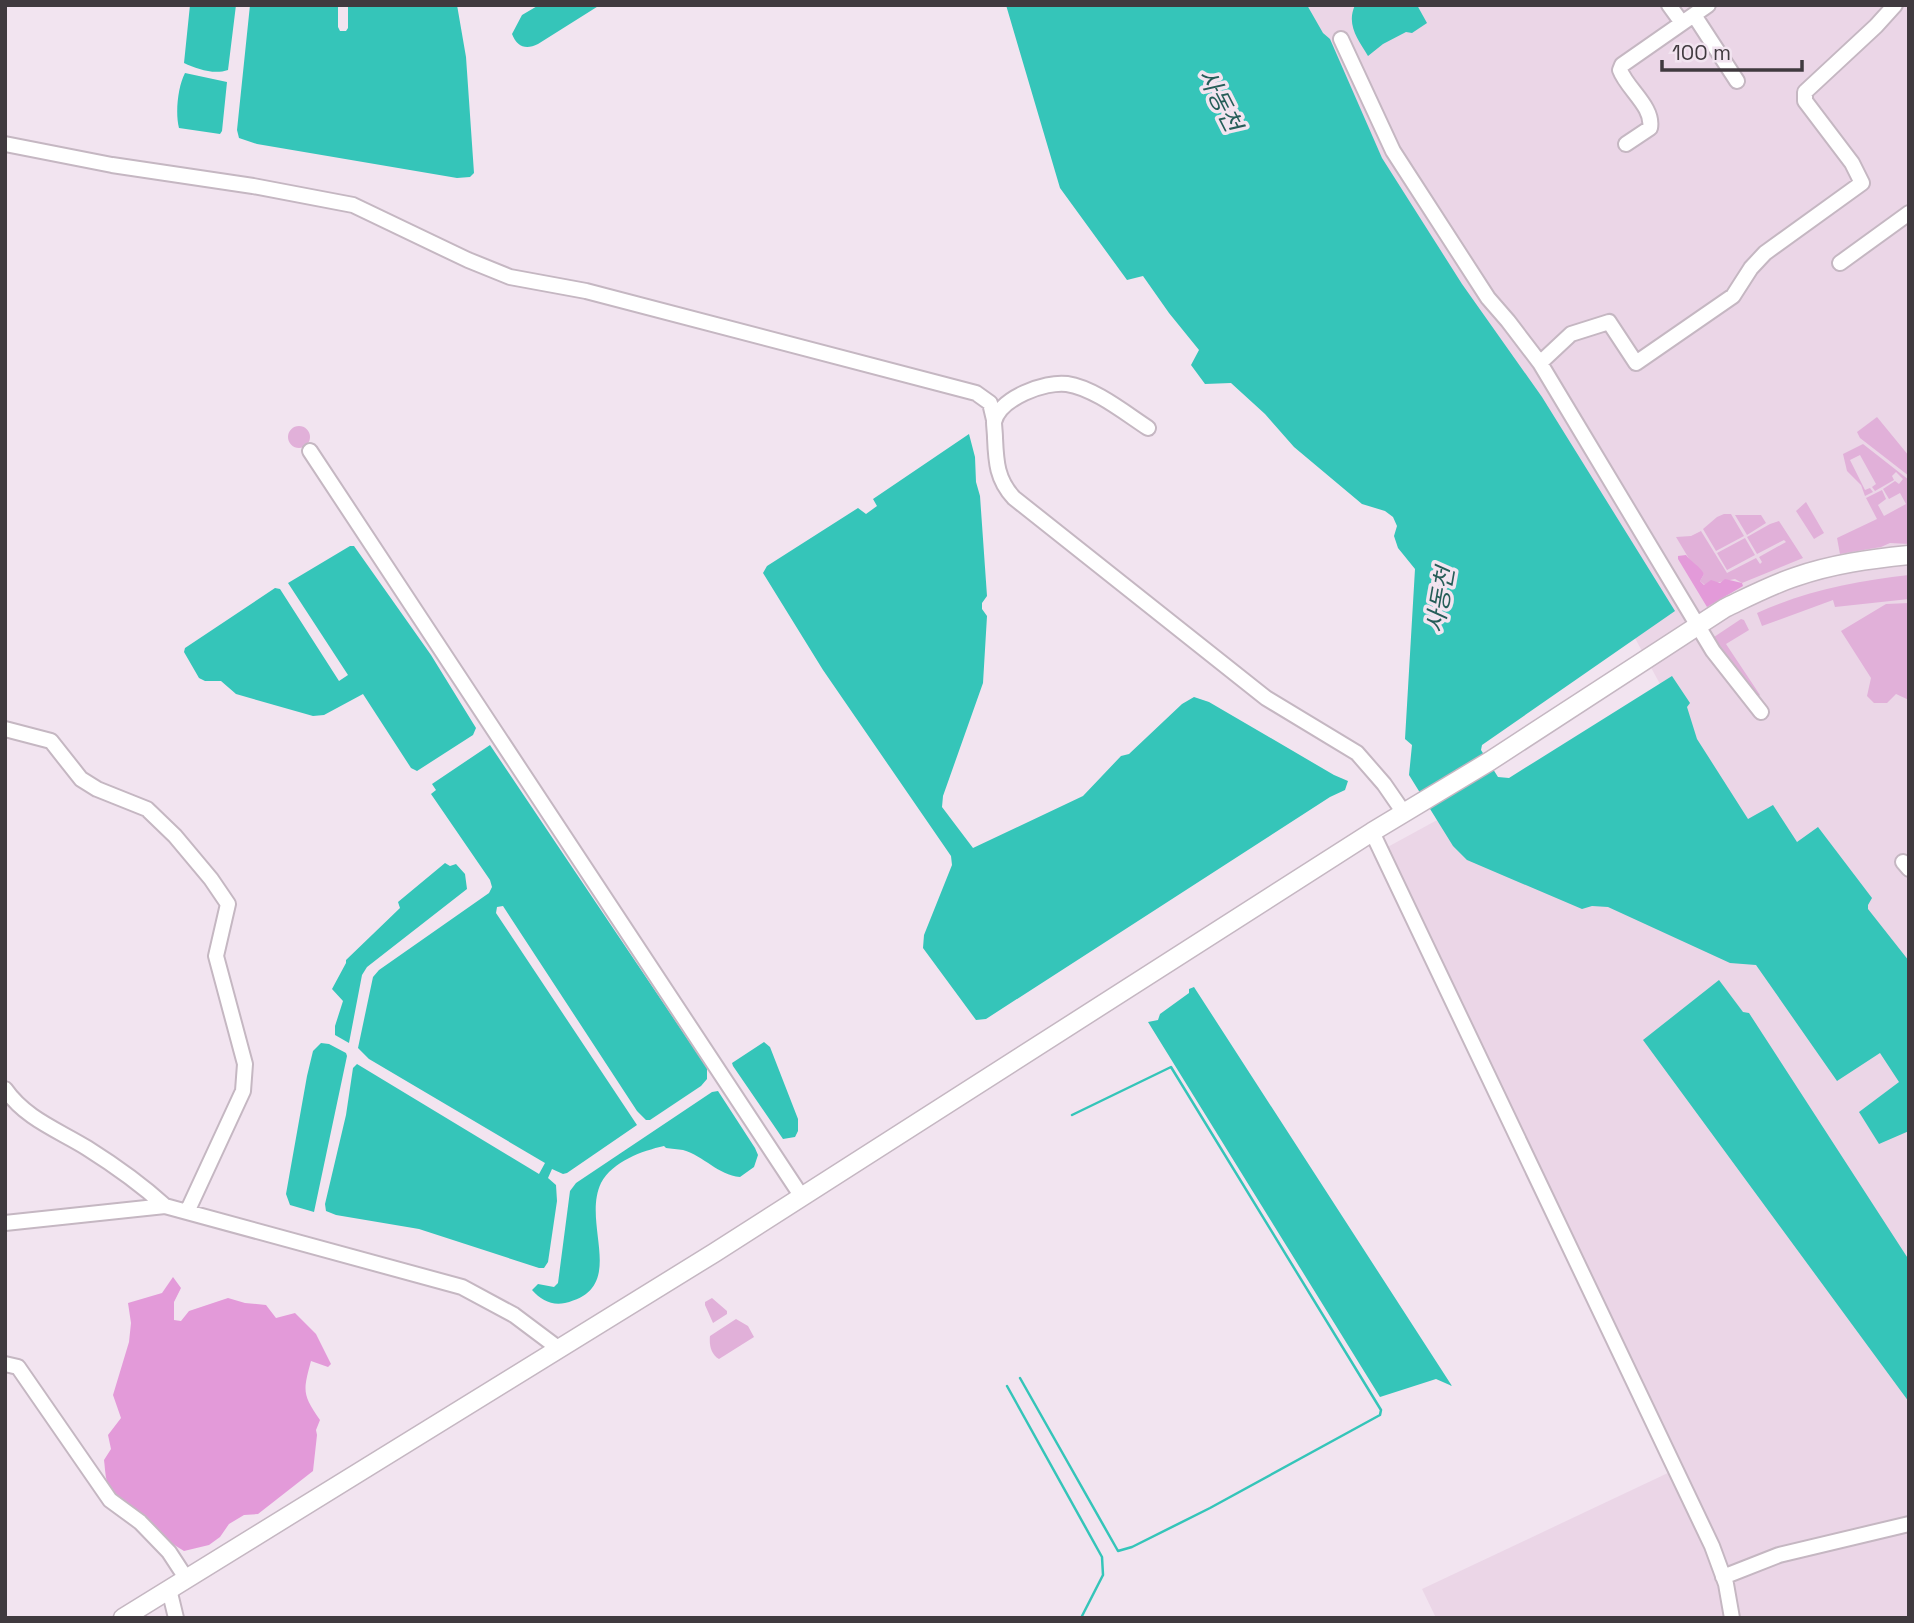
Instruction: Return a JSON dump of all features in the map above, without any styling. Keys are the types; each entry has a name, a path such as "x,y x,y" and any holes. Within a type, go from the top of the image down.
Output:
{"main road":[{"path":"123,1618 802,1197 1372,832 1490,761 1725,608 1795,577 1848,563 1909,555"}],"street":[{"path":"1669,5 1688,19 1737,81"},
{"path":"1626,144 1650,128 1651,121 1648,112 1623,78 1620,70 1622,65 1708,5"},
{"path":"1540,363 1571,334 1609,322 1636,363 1733,296 1751,268 1765,253 1862,183 1852,163 1805,101 1805,92 1895,5"},
{"path":"1341,39 1393,151 1488,298 1540,363 1713,651 1760,712"},
{"path":"5,144 112,165 253,186 353,205 510,277 586,291 976,393 990,403 999,476 1005,489 1014,498 1266,698 1357,753 1404,813"},
{"path":"1840,262 1909,213"},
{"path":"994,420 1026,390 1065,383 1085,388 1148,428"},
{"path":"310,451 802,1197"},
{"path":"5,729 51,741 81,779 97,789 147,809 176,836 228,904 216,956 245,1064 243,1091 187,1212"},
{"path":"1372,832 1712,1546 1723,1577 1732,1618"},
{"path":"5,1089 29,1115 88,1148 165,1206"},
{"path":"5,1223 165,1206 462,1287 514,1315 558,1348"},
{"path":"5,1364 18,1367 110,1500 140,1522 169,1552 186,1578"},
{"path":"1723,1577 1779,1555 1909,1524"},
{"path":"169,1589 176,1618"}],"shaded area":[{"path":"1290,5 1909,5 1909,1618 1436,1618 1422,1589 1670,1472 1373,855 1666,695"},
{"path":"1877,417 1909,456 1909,476 1860,438 1857,432"},
{"path":"299,426 307,429 310,437 307,445 299,448 291,445 288,437 291,429"},
{"path":"1863,444 1909,480 1909,544 1890,543 1840,554 1837,538 1877,519 1866,498 1882,490 1886,499 1878,505 1884,516 1906,504 1900,493 1889,499 1883,489 1895,481 1899,484 1903,479 1896,472 1892,476 1894,480 1875,491 1872,487 1876,484 1860,455 1850,460 1865,490 1870,488 1873,492 1865,496 1861,485 1847,471 1843,454"},
{"path":"1806,502 1824,533 1814,539 1796,511"},
{"path":"1724,514 1731,514 1744,536 1716,551 1703,529"},
{"path":"1735,515 1761,515 1766,523 1747,535"},
{"path":"1779,521 1803,558 1742,583 1735,579 1705,585 1700,581 1704,574 1691,562 1676,537 1691,536 1701,531 1727,573 1756,558 1760,564 1762,562 1759,557 1786,542 1784,540 1757,554 1747,537"},
{"path":"1745,538 1755,555 1727,570 1717,553"},
{"path":"1686,555 1704,574 1700,581 1704,585 1711,580 1720,583 1725,579 1742,583 1743,586 1707,607 1678,559 1678,556"},
{"path":"1909,575 1909,599 1835,607 1833,600 1762,626 1757,613 1831,588"},
{"path":"1909,603 1909,700 1896,694 1887,703 1874,703 1867,696 1871,678 1841,631 1886,604"},
{"path":"1741,619 1749,630 1726,644 1760,695 1756,698 1713,641 1714,637"},
{"path":"173,1277 181,1288 174,1302 174,1320 181,1321 189,1311 228,1298 266,1305 276,1318 295,1313 316,1334 331,1364 328,1367 311,1361 307,1379 307,1398 320,1420 316,1430 313,1471 258,1514 244,1515 229,1524 220,1537 209,1545 184,1551 152,1530 119,1501 107,1482 104,1460 111,1449 108,1435 121,1418 113,1395 129,1342 131,1323 128,1303 162,1293"},
{"path":"712,1298 727,1311 727,1314 713,1323 705,1305 705,1302"},
{"path":"736,1319 748,1326 754,1337 719,1359 711,1349 710,1336"}],"water":[{"path":"190,5 236,5 228,70 211,72 184,63"},
{"path":"250,5 338,5 338,27 340,31 346,31 348,5 457,5 466,57 474,173 470,177 457,178 257,144 239,138 237,130"},
{"path":"539,5 600,5 538,44 522,46 512,34 522,15"},
{"name":"사동천","path":"1006,5 1307,5 1323,33 1330,39 1382,158 1462,284 1542,397 1675,611 1482,745 1481,750 1498,777 1509,778 1672,676 1690,703 1687,707 1697,739 1748,819 1773,805 1797,842 1818,827 1872,898 1868,909 1909,961 1909,1131 1879,1144 1859,1112 1899,1082 1880,1053 1837,1081 1756,965 1730,963 1608,907 1592,906 1582,909 1467,860 1453,846 1409,775 1412,745 1405,739 1415,569 1398,548 1394,536 1397,526 1393,517 1385,511 1362,504 1294,447 1265,414 1231,383 1205,384 1191,365 1199,350 1143,276 1127,280 1060,188"},
{"path":"1355,5 1417,5 1427,23 1412,33 1406,32 1383,44 1368,56 1353,25"},
{"path":"185,73 227,82 220,134 179,128 178,100"},
{"path":"969,434 980,496 987,596 982,603 982,609 987,616 983,683 943,796 942,807 973,848 1083,796 1121,756 1129,754 1182,704 1194,697 1209,702 1348,781 1345,790 1330,797 986,1019 976,1020 923,948 924,935 952,865 951,856 823,670 763,573 767,566 858,508 866,514 877,506 873,499"},
{"path":"354,546 431,655 476,728 473,735 417,771 411,768 363,694 324,715 313,716 236,694 221,681 205,681 199,678 184,652 185,648 275,588 280,589 339,681 348,675 288,583"},
{"path":"490,745 707,1068 707,1079 701,1086 650,1120 646,1120 637,1111 503,906 497,907 496,913 637,1125 567,1173 552,1169 548,1178 556,1185 557,1201 548,1262 544,1268 419,1229 336,1215 326,1211 325,1204 346,1115 353,1068 357,1064 539,1174 545,1163 369,1059 358,1048 373,977 379,970 489,893 492,887 490,880 431,794 436,790 432,784"},
{"path":"445,863 450,866 456,864 465,874 467,889 367,967 362,975 349,1043 335,1035 343,1001 332,989 346,960 400,908 398,902"},
{"path":"1719,980 1743,1012 1749,1013 1909,1260 1909,1402 1643,1040"},
{"path":"1194,987 1452,1386 1436,1379 1380,1397 1148,1022 1158,1020 1160,1014"},
{"path":"764,1042 770,1047 798,1119 795,1137 783,1139 732,1063"},
{"path":"321,1043 329,1044 347,1056 314,1212 290,1205 286,1194 307,1076 313,1051"},
{"path":"718,1091 755,1148 758,1155 754,1167 740,1177 732,1176 691,1153 664,1146 620,1163 606,1175 596,1200 600,1253 595,1284 584,1295 560,1304 551,1303 535,1294 532,1290 538,1284 554,1287 558,1283 570,1191 576,1183 712,1092"}],"waterway":[{"path":"1020,1378 1118,1551 1132,1547 1210,1508 1380,1415 1381,1410 1171,1067 1072,1115"},
{"path":"1007,1386 1102,1557 1103,1575 1081,1618"}]}
